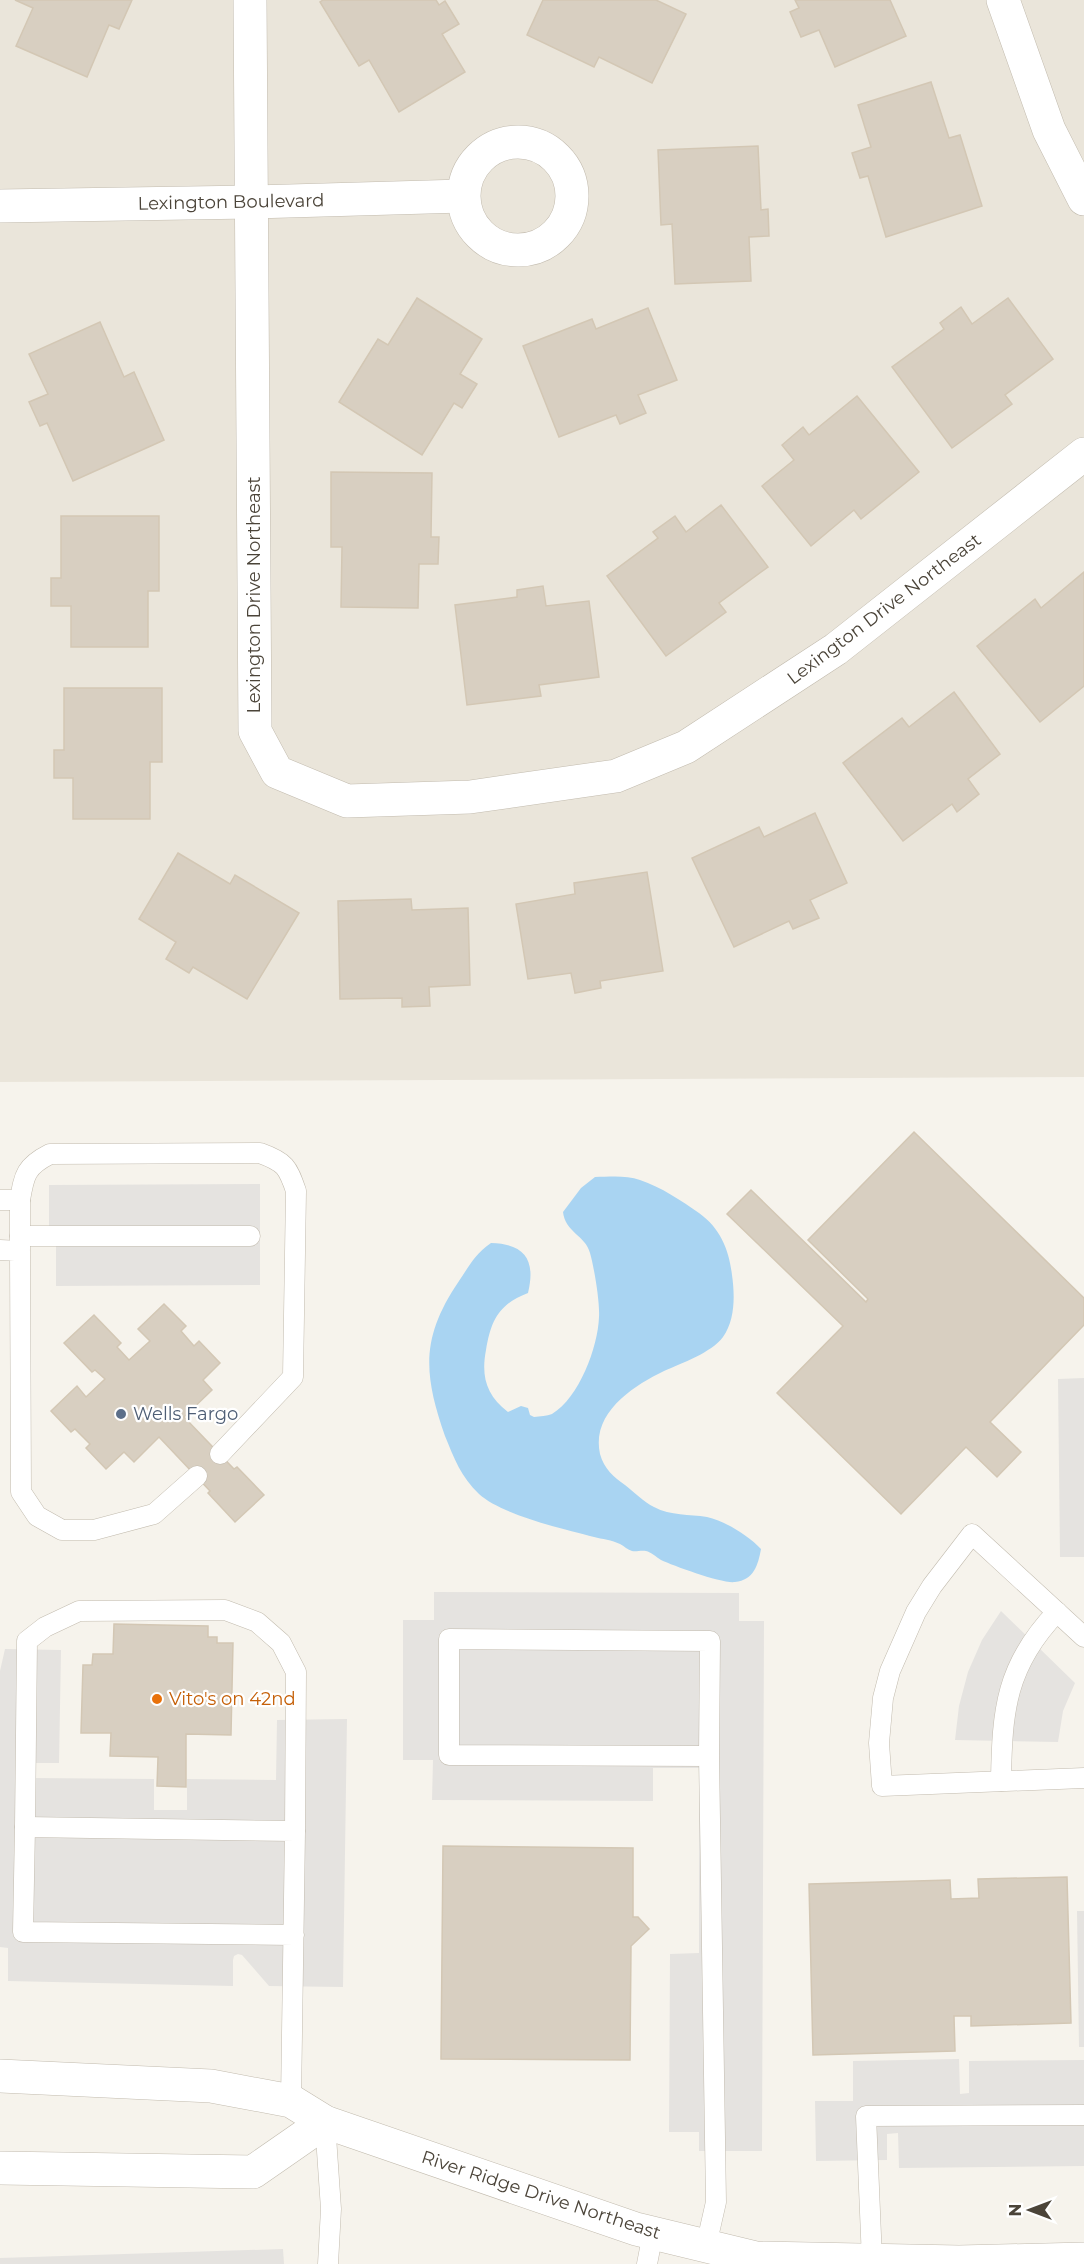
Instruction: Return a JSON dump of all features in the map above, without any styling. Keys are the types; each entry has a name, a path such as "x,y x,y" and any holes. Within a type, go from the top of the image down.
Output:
{"street":[{"name":"Lexington Drive Northeast","path":"249,0 255,731 277,772 347,801 470,798 616,776 686,747 836,649 1084,454"},
{"path":"1003,0 1049,130 1084,199"},
{"name":"Lexington Boulevard","path":"0,206 463,196"},
{"name":"River Ridge Drive Northeast","path":"0,2076 211,2086 291,2102 325,2122 636,2229 650,2248 706,2246 756,2261 1028,2262 1084,2259"},
{"path":"0,2168 253,2172 325,2122"}],"lane":[{"path":"197,1476 154,1514 94,1530 62,1530 37,1516 21,1492 20,1200 24,1176 35,1161 50,1154 260,1153 275,1158 289,1170 296,1191 293,1377 220,1454"},
{"path":"0,1200 20,1200"},
{"path":"0,1250 20,1244 250,1236"},
{"path":"1082,1631 1057,1612 972,1534 932,1586 916,1612 890,1671 883,1698 879,1743 882,1786 1084,1778"},
{"path":"291,2102 294,1935 296,1672 281,1643 257,1622 225,1610 79,1611 45,1627 27,1641 23,1932 294,1935"},
{"path":"1001,1781 1005,1710 1012,1679 1026,1650 1041,1628 1057,1612"},
{"path":"706,2246 716,2202 709,1756 710,1641 448,1639 448,1755 709,1756"},
{"path":"25,1827 295,1831"},
{"path":"872,2260 866,2116 1084,2115"},
{"path":"325,2122 331,2209 328,2264"}],"shaded area":[{"path":"0,0 1084,0 1084,1077 0,1082"},
{"path":"260,1184 260,1285 56,1286 56,1237 49,1236 49,1185"},
{"path":"1084,1378 1084,1557 1060,1557 1058,1379"},
{"path":"434,1592 739,1593 739,1621 764,1621 762,2151 699,2151 699,2132 669,2132 670,1954 699,1953 699,1768 653,1768 653,1801 432,1800 433,1760 403,1760 403,1620 434,1620"},
{"path":"1001,1611 1075,1683 1063,1711 1058,1742 955,1740 959,1706 968,1672 982,1640"},
{"path":"5,1649 61,1650 59,1763 33,1763 32,1778 154,1779 154,1810 187,1810 187,1779 276,1780 277,1720 347,1719 343,1987 269,1986 242,1955 238,1954 233,1960 233,1986 8,1981 8,1948 0,1947 0,1671"},
{"path":"1077,1911 1084,1911 1084,2047 1079,2047"},
{"path":"959,2059 960,2094 969,2093 969,2061 1084,2060 1084,2166 899,2168 898,2133 887,2134 887,2160 816,2161 815,2101 853,2101 853,2061"},
{"path":"283,2249 284,2264 0,2264 0,2258"}],"water":[{"path":"595,1177 635,1178 663,1190 707,1219 723,1241 729,1257 734,1299 730,1323 723,1337 704,1353 652,1377 628,1393 608,1414 599,1439 600,1454 607,1468 617,1479 654,1507 667,1512 707,1517 729,1525 761,1549 754,1571 741,1581 729,1582 710,1578 667,1563 648,1552 632,1551 614,1542 517,1515 489,1502 467,1481 445,1436 430,1374 432,1338 447,1301 459,1281 476,1256 491,1243 503,1244 520,1251 529,1263 530,1281 528,1293 503,1308 491,1330 484,1368 490,1392 508,1412 521,1406 528,1408 530,1415 534,1417 546,1416 562,1406 578,1384 595,1343 599,1303 588,1247 571,1229 563,1212 581,1188"}],"building":[{"path":"15,0 132,0 119,29 109,25 87,77 16,46 33,8"},
{"path":"323,0 436,0 439,5 445,1 459,24 442,34 465,72 399,112 369,60 359,66 320,2"},
{"path":"543,0 656,0 686,14 652,83 599,57 594,67 527,35"},
{"path":"795,0 890,0 906,36 835,67 819,30 801,37 790,12 799,8"},
{"path":"931,82 949,138 960,135 982,206 886,237 868,176 860,178 852,153 871,147 858,105"},
{"path":"758,146 761,210 768,209 769,236 749,237 751,281 675,284 672,224 661,225 658,150"},
{"path":"417,298 482,339 460,374 477,384 462,408 454,403 422,455 339,402 378,339 388,345"},
{"path":"1008,298 1053,359 1005,395 1012,404 952,448 892,367 944,329 940,323 961,307 972,324"},
{"path":"648,308 677,380 638,395 646,413 620,424 616,415 559,437 523,346 592,319 596,329"},
{"path":"100,322 124,377 134,372 164,440 73,481 47,423 40,426 29,402 48,394 29,354"},
{"path":"857,396 919,472 861,519 854,510 811,546 762,486 794,460 782,445 803,427 809,435"},
{"path":"331,472 432,473 431,537 439,537 438,564 419,564 418,608 341,607 342,547 331,547"},
{"path":"721,505 768,567 719,603 726,612 666,656 607,576 658,538 653,532 675,516 686,532"},
{"path":"61,516 159,516 159,591 148,591 148,647 71,647 71,606 51,606 51,578 61,578"},
{"path":"1084,572 1084,686 1040,722 977,646 1035,599 1041,608"},
{"path":"543,586 546,606 589,601 599,677 539,685 541,696 467,705 455,605 517,597 517,590"},
{"path":"64,688 162,688 162,762 150,762 150,819 73,819 73,778 54,778 54,750 64,750"},
{"path":"954,692 1000,754 968,779 979,794 957,812 952,804 903,841 843,763 902,718 909,727"},
{"path":"815,813 847,883 810,900 819,918 793,929 789,921 734,947 692,858 759,827 764,837"},
{"path":"178,853 230,884 235,875 299,913 247,999 193,967 189,973 166,959 176,942 139,919"},
{"path":"647,872 663,971 600,981 601,988 575,993 571,973 528,979 516,904 575,894 574,883"},
{"path":"411,899 412,910 468,908 470,985 429,987 430,1006 402,1007 402,998 340,999 338,901"},
{"path":"914,1132 1084,1298 1084,1325 990,1422 1021,1452 997,1477 966,1447 901,1514 777,1393 843,1326 727,1214 751,1190 866,1302 868,1299 808,1240"},
{"name":"Wells Fargo","path":"164,1304 186,1326 181,1331 194,1346 199,1341 220,1363 203,1380 212,1390 184,1417 234,1469 237,1467 264,1495 235,1522 208,1493 210,1491 159,1437 134,1462 124,1452 106,1469 86,1448 90,1444 75,1429 71,1432 51,1411 77,1386 86,1397 105,1379 95,1370 92,1372 64,1343 94,1315 121,1343 117,1347 129,1360 150,1341 138,1329"},
{"name":"Vito's on 42nd","path":"114,1624 208,1626 208,1637 217,1637 217,1643 233,1643 231,1735 186,1734 186,1787 157,1786 158,1757 110,1756 111,1733 81,1733 83,1665 92,1665 93,1654 113,1654"},
{"path":"443,1846 633,1848 633,1917 638,1917 649,1929 631,1946 630,2060 441,2059"},
{"path":"1067,1877 1071,2023 971,2026 971,2016 954,2016 955,2051 813,2055 809,1884 950,1880 951,1899 979,1898 978,1879"}],"place":[{"name":"Wells Fargo","path":"121,1414"},
{"name":"Vito's on 42nd","path":"157,1699"}]}
